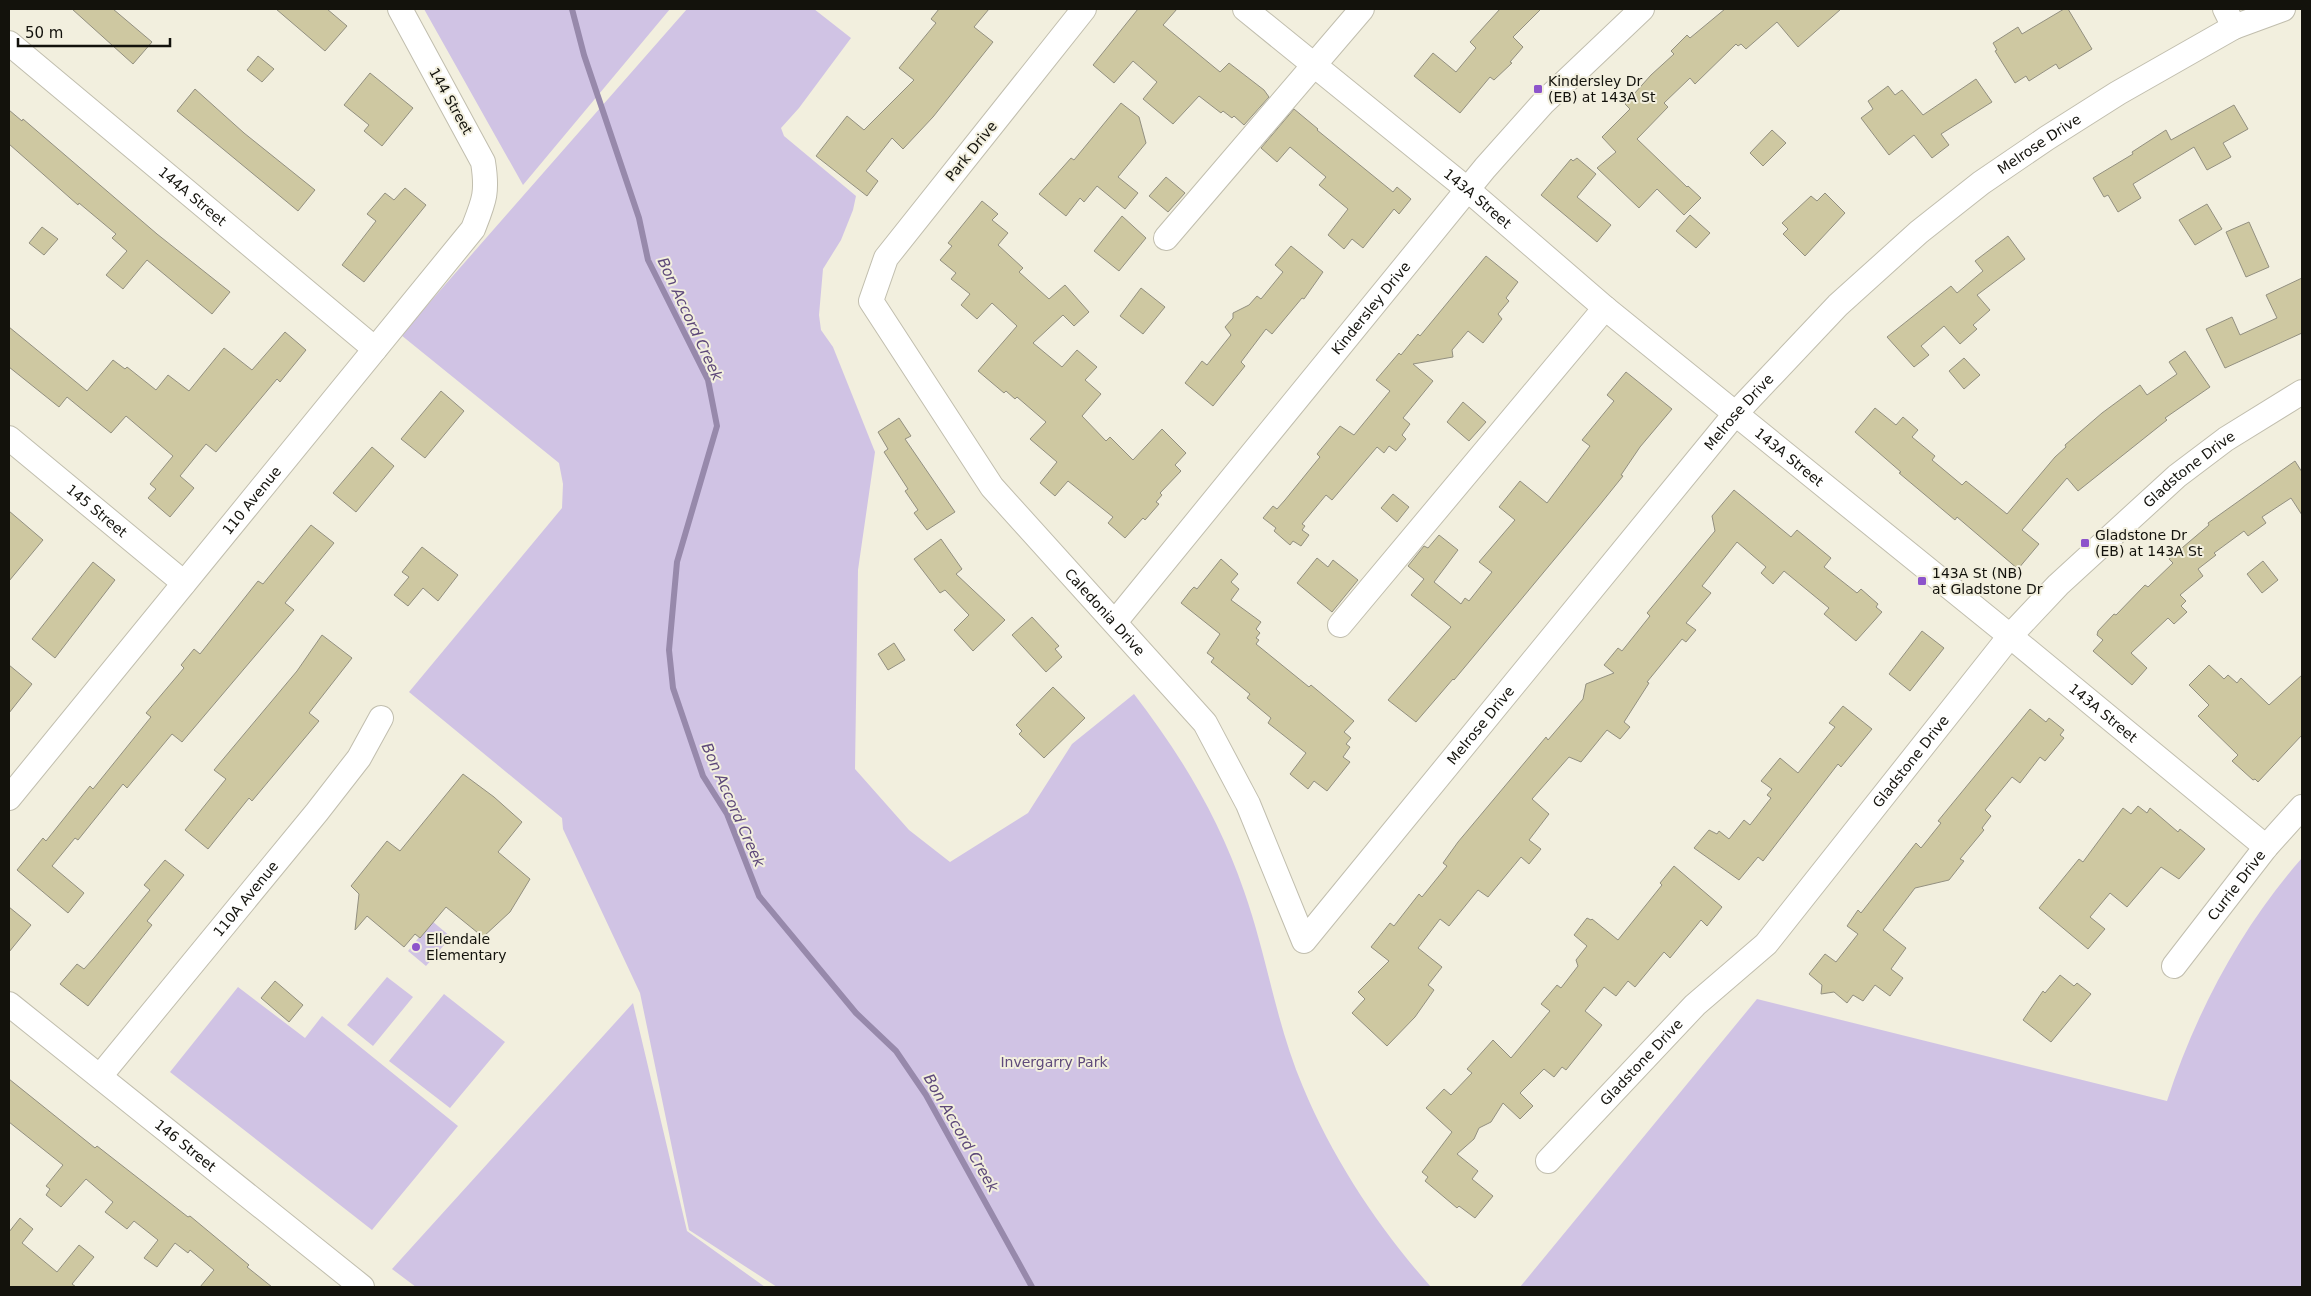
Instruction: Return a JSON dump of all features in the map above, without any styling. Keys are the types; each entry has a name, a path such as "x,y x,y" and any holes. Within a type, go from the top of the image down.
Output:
{"street":[{"name":"144 Street","path":"400,9 483,162 486,182 485,199"},
{"name":"Park Drive","path":"871,301 886,258 1084,9"},
{"name":"143A Street","path":"1245,9 1467,189 1605,308 2010,636 2266,847"},
{"path":"1166,238 1362,9"},
{"name":"Kindersley Drive","path":"1115,622 1467,189 1543,103 1642,9"},
{"name":"Melrose Drive","path":"1304,941 1735,414 1838,305 1919,232 1981,183 2229,18 2283,9"},
{"name":"144A Street","path":"9,43 375,349"},
{"name":"110 Avenue","path":"9,798 473,230 485,199"},
{"name":"Caledonia Drive","path":"871,301 992,487 1205,724 1248,804 1304,941"},
{"path":"1340,625 1605,308"},
{"name":"Gladstone Drive","path":"1548,1161 1695,1004 1766,944 2010,636 2058,586 2177,476 2226,440 2302,392"},
{"name":"145 Street","path":"9,438 184,583"},
{"name":"110A Avenue","path":"101,1075 317,812 359,758 381,718"},
{"name":"Currie Drive","path":"2174,966 2266,847 2302,807"},
{"name":"146 Street","path":"9,1004 101,1075 362,1287"}],"green space":[{"path":"424,9 670,9 523,185"},
{"name":"Invergarry Park","path":"687,9 814,9 851,38 799,108 781,128 784,136 856,196 853,210 841,240 823,269 819,315 821,330 833,347 875,452 858,570 855,769 909,830 950,862 1028,813 1072,744 1134,694 1183,764 1223,838 1252,916 1294,1063 1315,1114 1343,1167 1375,1217 1431,1287 777,1287 689,1230 640,993 563,829 562,818 409,692 562,508 563,484 559,463 401,335"},
{"path":"2302,858 2302,1287 1520,1287 1757,999 2167,1101 2191,1036 2222,973 2259,913"},
{"path":"432,921 451,937 426,966 408,951"},
{"path":"387,977 413,997 373,1046 347,1025"},
{"path":"238,987 305,1038 322,1016 458,1126 372,1230 170,1072"},
{"path":"444,994 505,1042 450,1108 389,1061"},
{"path":"633,1003 687,1231 765,1287 416,1287 392,1269"}],"building":[{"path":"72,9 113,9 152,42 133,64"},
{"path":"276,9 327,9 347,26 325,51"},
{"path":"939,9 989,9 974,27 993,42 933,117 903,149 892,138 866,171 878,181 867,196 816,156 847,116 864,130 914,80 899,68 936,23 931,19"},
{"path":"1138,9 1177,9 1163,25 1220,72 1229,63 1264,90 1269,97 1244,125 1234,116 1232,118 1223,111 1221,113 1199,96 1173,124 1143,99 1157,82 1133,61 1114,83 1093,65"},
{"path":"1500,9 1541,9 1513,37 1523,47 1510,62 1512,63 1494,80 1490,77 1460,113 1414,76 1433,53 1456,72 1476,48 1470,42"},
{"path":"1725,9 1841,9 1798,47 1777,22 1746,49 1741,44 1738,46 1736,44 1695,84 1690,78 1664,103 1668,107 1637,139 1701,198 1684,215 1657,189 1639,208 1597,168 1616,152 1602,137 1630,109 1625,104 1651,75 1674,54 1671,51 1687,35 1690,38"},
{"path":"2064,9 2068,9 2092,49 2059,69 2056,64 2029,81 2026,76 2015,83 1995,51 1997,50 1993,43 2018,27 2022,34"},
{"path":"258,56 274,69 262,82 247,70"},
{"path":"370,73 413,108 382,146 364,131 369,125 344,105"},
{"path":"1976,79 1992,102 1941,134 1949,145 1932,158 1914,135 1889,155 1861,118 1873,109 1868,101 1888,86 1895,95 1902,90 1923,115"},
{"path":"195,89 244,133 315,190 298,211 177,111"},
{"path":"1121,103 1139,117 1146,143 1118,177 1138,193 1125,209 1097,186 1084,202 1080,198 1066,216 1039,194 1071,158 1074,160"},
{"path":"2234,105 2248,129 2223,143 2231,157 2207,170 2194,147 2133,184 2141,198 2118,212 2108,195 2104,197 2093,178 2133,154 2132,152 2166,130 2171,140"},
{"path":"1294,109 1393,192 1397,187 1411,199 1399,214 1394,209 1363,248 1352,239 1344,249 1328,235 1348,209 1319,185 1326,177 1290,147 1277,162 1261,148"},
{"path":"9,110 22,121 23,119 157,234 230,292 212,314 147,260 123,289 106,275 127,251 112,238 116,234 79,203 78,205 9,144"},
{"path":"1772,130 1786,143 1763,166 1750,153"},
{"path":"1577,158 1596,174 1577,197 1611,225 1597,242 1541,195 1571,159 1573,161"},
{"path":"1166,177 1185,193 1168,212 1149,196"},
{"path":"405,188 426,205 364,282 342,265 376,221 367,214 385,193 394,200"},
{"path":"1825,193 1845,213 1805,256 1783,234 1788,229 1782,223 1811,196 1817,201"},
{"path":"982,201 998,214 992,220 1008,233 998,245 1023,268 1019,272 1049,299 1065,285 1089,312 1074,326 1063,315 1033,343 1062,367 1077,350 1097,367 1085,380 1101,394 1082,416 1106,441 1110,437 1133,460 1162,429 1186,453 1175,465 1181,471 1160,493 1162,495 1156,502 1159,504 1125,538 1108,523 1113,517 1068,481 1055,496 1040,483 1057,462 1030,439 1046,422 1017,397 1015,399 1006,391 1004,393 978,371 1017,326 992,303 977,319 961,305 970,294 951,279 956,273 940,260 952,246 948,243"},
{"path":"2207,204 2222,229 2195,245 2179,220"},
{"path":"1690,215 1710,233 1696,248 1676,231"},
{"path":"1122,216 1146,238 1119,271 1094,251"},
{"path":"2249,222 2269,267 2246,277 2226,232"},
{"path":"42,227 58,239 44,255 29,243"},
{"path":"2008,236 2025,259 1977,295 1990,310 1973,325 1977,329 1960,344 1944,326 1921,346 1929,355 1914,367 1887,337 1951,286 1957,293 1983,271 1975,261"},
{"path":"1291,246 1323,272 1304,299 1302,298 1272,334 1266,329 1241,362 1245,366 1213,406 1185,383 1202,361 1207,365 1231,335 1225,327 1233,318 1233,313 1249,305 1257,296 1261,299 1283,272 1275,265"},
{"path":"1486,256 1518,282 1506,298 1509,301 1498,314 1502,319 1483,343 1468,331 1452,350 1453,357 1413,364 1433,381 1403,418 1410,424 1402,435 1406,439 1396,451 1389,446 1384,453 1377,447 1332,500 1326,495 1302,524 1305,526 1302,530 1309,535 1301,546 1293,541 1290,545 1274,531 1276,528 1263,518 1273,506 1277,509 1285,500 1320,457 1317,454 1340,426 1354,435 1390,391 1376,380 1399,353 1401,355 1418,334 1420,336"},
{"path":"2302,278 2302,333 2225,368 2206,329 2232,317 2240,335 2277,318 2266,295"},
{"path":"1141,288 1165,307 1143,334 1120,316"},
{"path":"9,327 87,391 113,360 125,369 127,367 156,390 168,375 189,391 224,348 252,370 285,332 306,350 280,382 277,379 216,452 206,444 180,476 194,488 170,517 148,498 156,489 150,484 173,456 126,416 111,433 67,397 59,407 9,367"},
{"path":"2185,351 2210,387 2165,418 2167,420 2078,491 2067,478 2022,530 2039,544 2018,569 1957,517 1955,520 1899,473 1901,472 1855,432 1875,408 1896,425 1903,417 1918,430 1912,437 1935,456 1932,460 1962,485 1966,481 2007,514 2055,457 2066,447 2065,445 2102,413 2140,385 2147,395 2177,374 2169,362"},
{"path":"1964,358 1980,375 1964,389 1949,371"},
{"path":"1626,372 1672,409 1640,447 1621,475 1623,476 1598,507 1454,680 1416,722 1388,700 1451,627 1411,595 1424,579 1408,566 1424,546 1428,548 1439,535 1458,550 1434,582 1461,604 1465,598 1469,601 1492,572 1479,562 1515,520 1499,507 1520,481 1547,503 1590,446 1582,440 1614,401 1607,395"},
{"path":"441,391 464,411 425,458 401,439"},
{"path":"1463,402 1486,422 1469,441 1447,422"},
{"path":"899,418 911,436 905,439 955,512 927,530 914,513 918,510 905,491 908,489 884,452 888,449 878,432"},
{"path":"372,447 394,466 356,512 333,493"},
{"path":"2295,461 2302,472 2302,515 2291,498 2262,517 2266,523 2248,536 2244,531 2214,553 2216,555 2198,569 2203,576 2180,595 2186,601 2181,606 2187,612 2174,624 2168,618 2131,653 2147,668 2132,685 2093,651 2103,640 2097,635 2098,631 2145,585 2148,587 2173,563 2169,559 2209,525 2208,523"},
{"path":"1734,490 1791,537 1797,530 1831,558 1824,567 1857,593 1861,589 1878,604 1876,607 1882,612 1856,641 1824,614 1829,608 1784,571 1773,584 1761,573 1766,567 1737,542 1702,586 1711,593 1686,623 1696,630 1686,642 1682,639 1647,682 1649,683 1624,722 1630,727 1620,739 1607,730 1581,762 1569,757 1532,799 1549,814 1529,840 1541,849 1529,864 1521,857 1488,897 1478,890 1449,926 1440,919 1418,948 1442,967 1428,985 1434,990 1415,1017 1387,1046 1352,1013 1365,999 1358,992 1389,961 1371,947 1390,923 1394,926 1419,894 1422,897 1447,866 1443,863 1458,842 1546,737 1548,740 1583,699 1586,684 1614,673 1604,665 1618,648 1622,651 1650,616 1647,613 1715,531 1712,516"},
{"path":"1393,494 1409,507 1397,522 1381,508"},
{"path":"9,511 43,540 9,581"},
{"path":"311,525 334,543 285,603 294,610 182,742 172,734 127,788 123,784 78,840 75,838 52,866 84,893 68,913 17,870 43,838 46,841 90,786 93,789 151,717 146,713 184,668 181,665 194,649 200,654 258,581 263,584"},
{"path":"941,539 962,569 956,574 1005,620 973,651 954,630 969,615 945,590 940,593 914,559"},
{"path":"422,547 458,575 438,601 423,588 408,606 394,595 409,577 402,572"},
{"path":"1317,558 1328,567 1333,560 1358,580 1332,612 1297,583"},
{"path":"1221,559 1238,574 1231,582 1239,589 1231,600 1261,622 1256,629 1260,633 1256,638 1259,640 1256,644 1309,687 1311,685 1354,721 1344,732 1351,738 1346,744 1350,747 1343,757 1350,762 1327,791 1314,781 1308,789 1290,774 1306,753 1268,723 1271,718 1247,698 1250,694 1211,662 1214,658 1207,653 1220,634 1181,603 1194,587 1197,589"},
{"path":"2263,561 2278,580 2262,593 2247,574"},
{"path":"93,562 115,580 55,658 32,639"},
{"path":"1032,617 1059,646 1055,649 1062,657 1046,672 1012,635"},
{"path":"1922,631 1944,648 1910,691 1889,674"},
{"path":"322,635 352,658 309,713 319,721 252,801 249,798 208,849 185,830 226,779 214,770 297,671"},
{"path":"894,643 905,660 888,670 878,654"},
{"path":"9,665 32,684 9,713"},
{"path":"2209,665 2224,679 2228,675 2237,683 2241,678 2269,705 2302,675 2302,735 2258,782 2255,779 2253,780 2232,761 2238,755 2198,716 2209,705 2189,685"},
{"path":"1053,687 1085,718 1044,758 1019,734 1022,731 1016,725"},
{"path":"1843,706 1872,729 1841,767 1838,764 1763,861 1758,857 1739,880 1694,848 1709,830 1717,834 1719,831 1729,839 1744,820 1750,825 1771,798 1767,795 1772,789 1761,781 1780,758 1798,773 1835,727 1829,723"},
{"path":"2030,709 2046,722 2049,718 2064,730 2060,735 2064,738 2045,761 2040,757 2020,783 2012,777 1985,810 1991,816 1982,828 1984,830 1960,859 1964,861 1949,880 1915,888 1883,930 1906,948 1891,969 1903,978 1890,996 1875,985 1863,1001 1853,995 1847,1003 1834,992 1821,994 1822,985 1809,974 1825,954 1836,962 1858,934 1847,926 1858,910 1861,913 1916,843 1921,848 1941,823 1938,821"},
{"name":"Ellendale Elementary","path":"463,774 494,797 522,822 498,852 530,879 510,912 483,937 446,907 420,938 415,934 404,947 367,916 355,930 359,894 351,886 387,841 400,851"},
{"path":"2138,806 2147,813 2150,808 2178,832 2180,829 2205,849 2179,879 2161,867 2127,907 2110,893 2090,917 2105,929 2088,949 2039,908 2079,859 2083,862 2123,808 2131,814"},
{"path":"165,860 184,875 147,921 152,925 88,1006 60,984 77,964 84,969 94,958 150,890 144,885"},
{"path":"1674,866 1722,907 1707,926 1701,920 1670,958 1664,952 1635,987 1628,981 1616,996 1604,987 1585,1011 1602,1025 1566,1070 1562,1067 1554,1077 1544,1069 1520,1093 1533,1106 1520,1119 1503,1103 1491,1122 1479,1128 1474,1139 1457,1154 1478,1171 1472,1179 1493,1196 1475,1218 1459,1206 1457,1208 1425,1181 1428,1177 1422,1172 1452,1132 1426,1108 1444,1089 1451,1095 1472,1073 1467,1069 1493,1040 1511,1058 1550,1011 1541,1004 1557,985 1561,988 1578,966 1576,960 1587,946 1574,935 1587,918 1592,919 1618,940 1662,885 1660,883"},
{"path":"9,907 31,925 9,952"},
{"path":"2060,975 2074,986 2077,983 2091,994 2051,1042 2023,1020 2043,991 2045,993"},
{"path":"275,981 303,1005 289,1022 261,998"},
{"path":"9,1079 95,1148 97,1146 188,1217 190,1216 249,1265 247,1267 272,1287 200,1287 214,1270 190,1250 188,1253 175,1243 157,1267 144,1258 158,1240 134,1221 127,1229 105,1212 113,1202 86,1179 61,1207 46,1195 50,1189 46,1186 63,1165 9,1122"},
{"path":"20,1218 33,1229 22,1243 57,1272 79,1245 94,1257 72,1284 76,1287 9,1287 9,1232"}],"waterway":[{"name":"Bon Accord Creek","path":"572,9 584,55 639,218 648,260 708,380 717,426 677,562 669,650 673,688 703,776 727,814 759,896 856,1013 896,1051 926,1095 1032,1287"}],"place":[{"name":"Kindersley Dr (EB) at 143A St","path":"1538,89"},
{"name":"Gladstone Dr (EB) at 143A St","path":"2085,543"},
{"name":"143A St (NB) at Gladstone Dr","path":"1922,581"},
{"name":"Ellendale Elementary","path":"416,947"}]}
